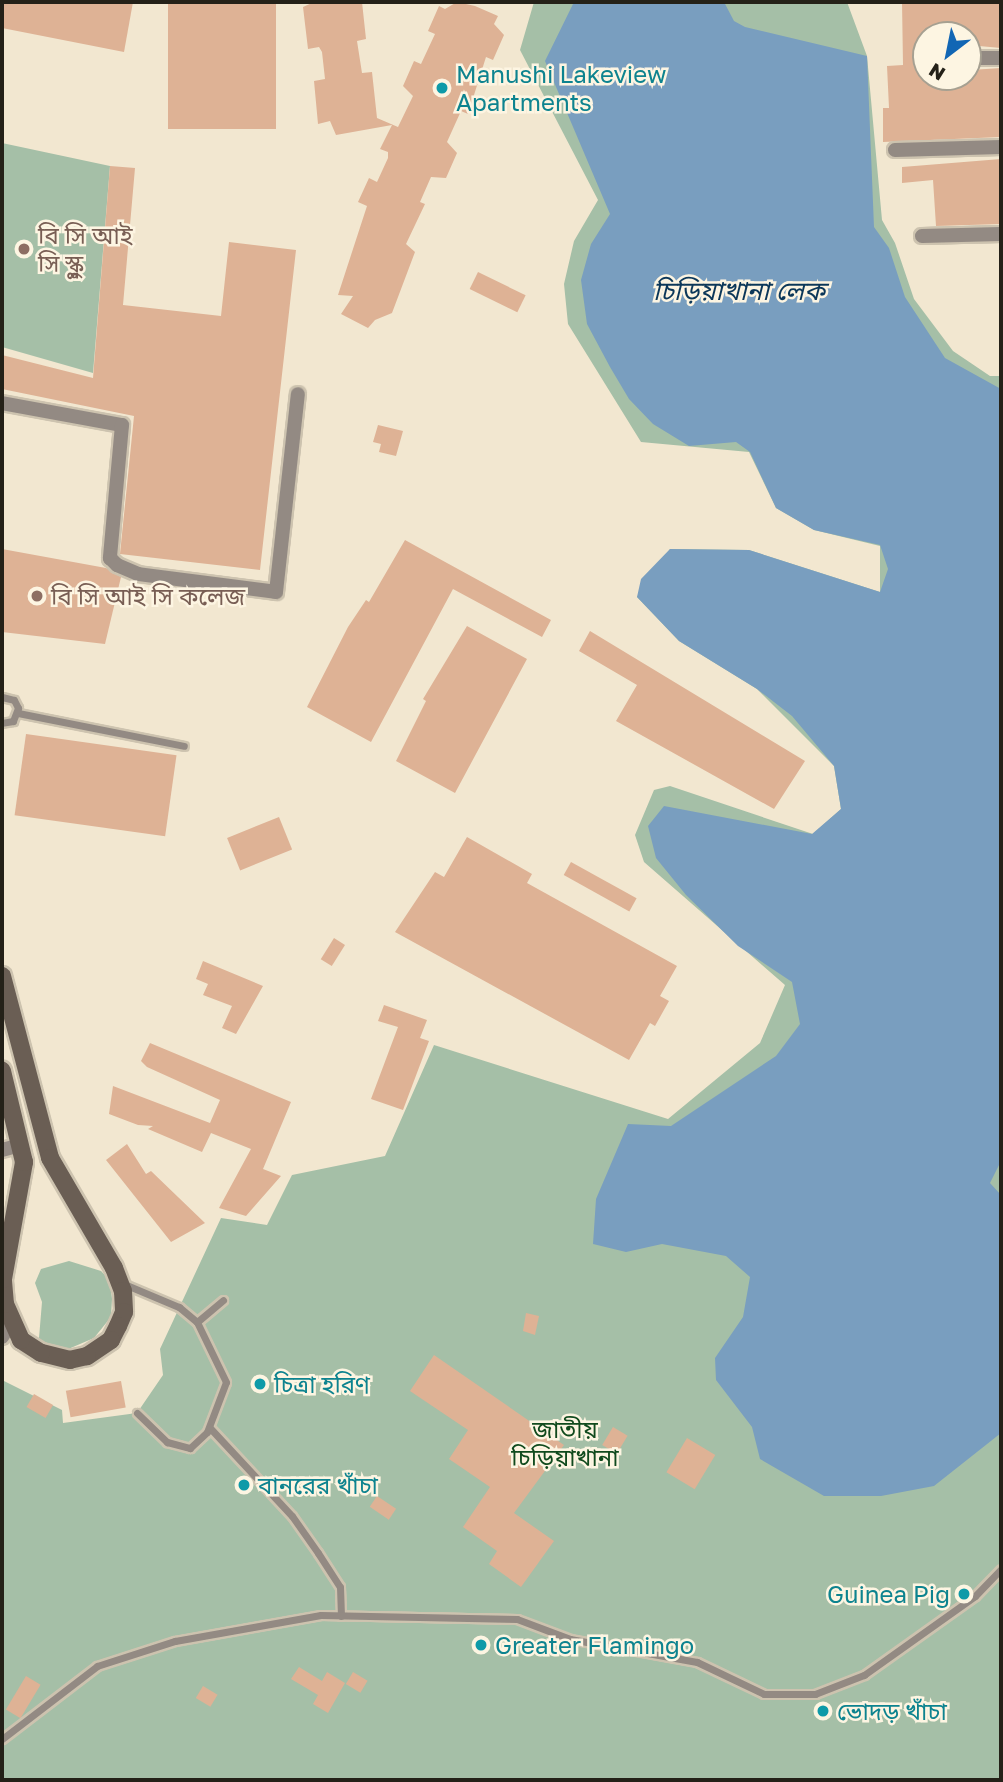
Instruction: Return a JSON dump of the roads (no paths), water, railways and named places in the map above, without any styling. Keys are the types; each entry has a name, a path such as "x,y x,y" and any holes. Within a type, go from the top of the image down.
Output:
{"main road":[{"path":"2,976 50,1158 119,1282 124,1312 118,1326 111,1340 87,1356 70,1360 40,1353 6,1330 4,1279 23,1154 2,1070"},
{"path":"23,1154 50,1158"}],"street":[{"path":"982,58 1001,58"},
{"path":"895,150 1001,147"},
{"path":"922,236 1001,234"},
{"path":"2,403 122,425 110,558 117,565 138,574 276,592 298,394"},
{"path":"2,1150 23,1154"}],"lane":[{"path":"2,697 14,700 18,713"},
{"path":"2,723 10,723 18,713"},
{"path":"18,713 184,746"},
{"path":"119,1282 179,1307 197,1322 226,1382 210,1428 190,1448 167,1442 136,1413"},
{"path":"197,1322 223,1300"},
{"path":"210,1428 292,1516 318,1553 340,1587 341,1616"},
{"path":"2,1740 97,1666 215,1632 341,1616 517,1619 570,1639 697,1662 764,1694 814,1693 864,1675 975,1596 1001,1569"}],"water":[{"name":"চিড়িয়াখানা লেক","path":"574,2 724,2 734,21 745,27 867,56 874,227 889,248 905,297 945,358 1001,389 1001,1161 990,1183 1001,1195 1001,1433 934,1486 881,1496 824,1496 760,1459 752,1427 716,1380 715,1358 743,1317 750,1277 726,1256 662,1244 626,1252 593,1244 596,1199 628,1124 671,1126 776,1056 800,1024 792,982 738,946 686,895 656,858 648,826 664,806 812,834 841,809 834,766 792,716 757,689 679,641 637,597 641,579 670,549 749,550 880,592 888,569 880,545 814,530 776,508 750,452 736,442 689,446 653,424 629,399 610,367 587,324 581,280 591,244 610,214 545,61"}],"place":[{"name":"Manushi Lakeview Apartments","path":"442,88"},
{"name":"বি সি আই সি স্কুল","path":"24,249"},
{"name":"বি সি আই সি কলেজ","path":"37,596"},
{"name":"চিত্রা হরিণ","path":"260,1384"},
{"name":"বানরের খাঁচা","path":"244,1485"},
{"name":"Guinea Pig","path":"964,1594"},
{"name":"Greater Flamingo","path":"481,1645"},
{"name":"ভোদড় খাঁচা","path":"823,1711"}],"park label":[{"name":"জাতীয় চিড়িয়াখানা","path":"565,1443"}]}
